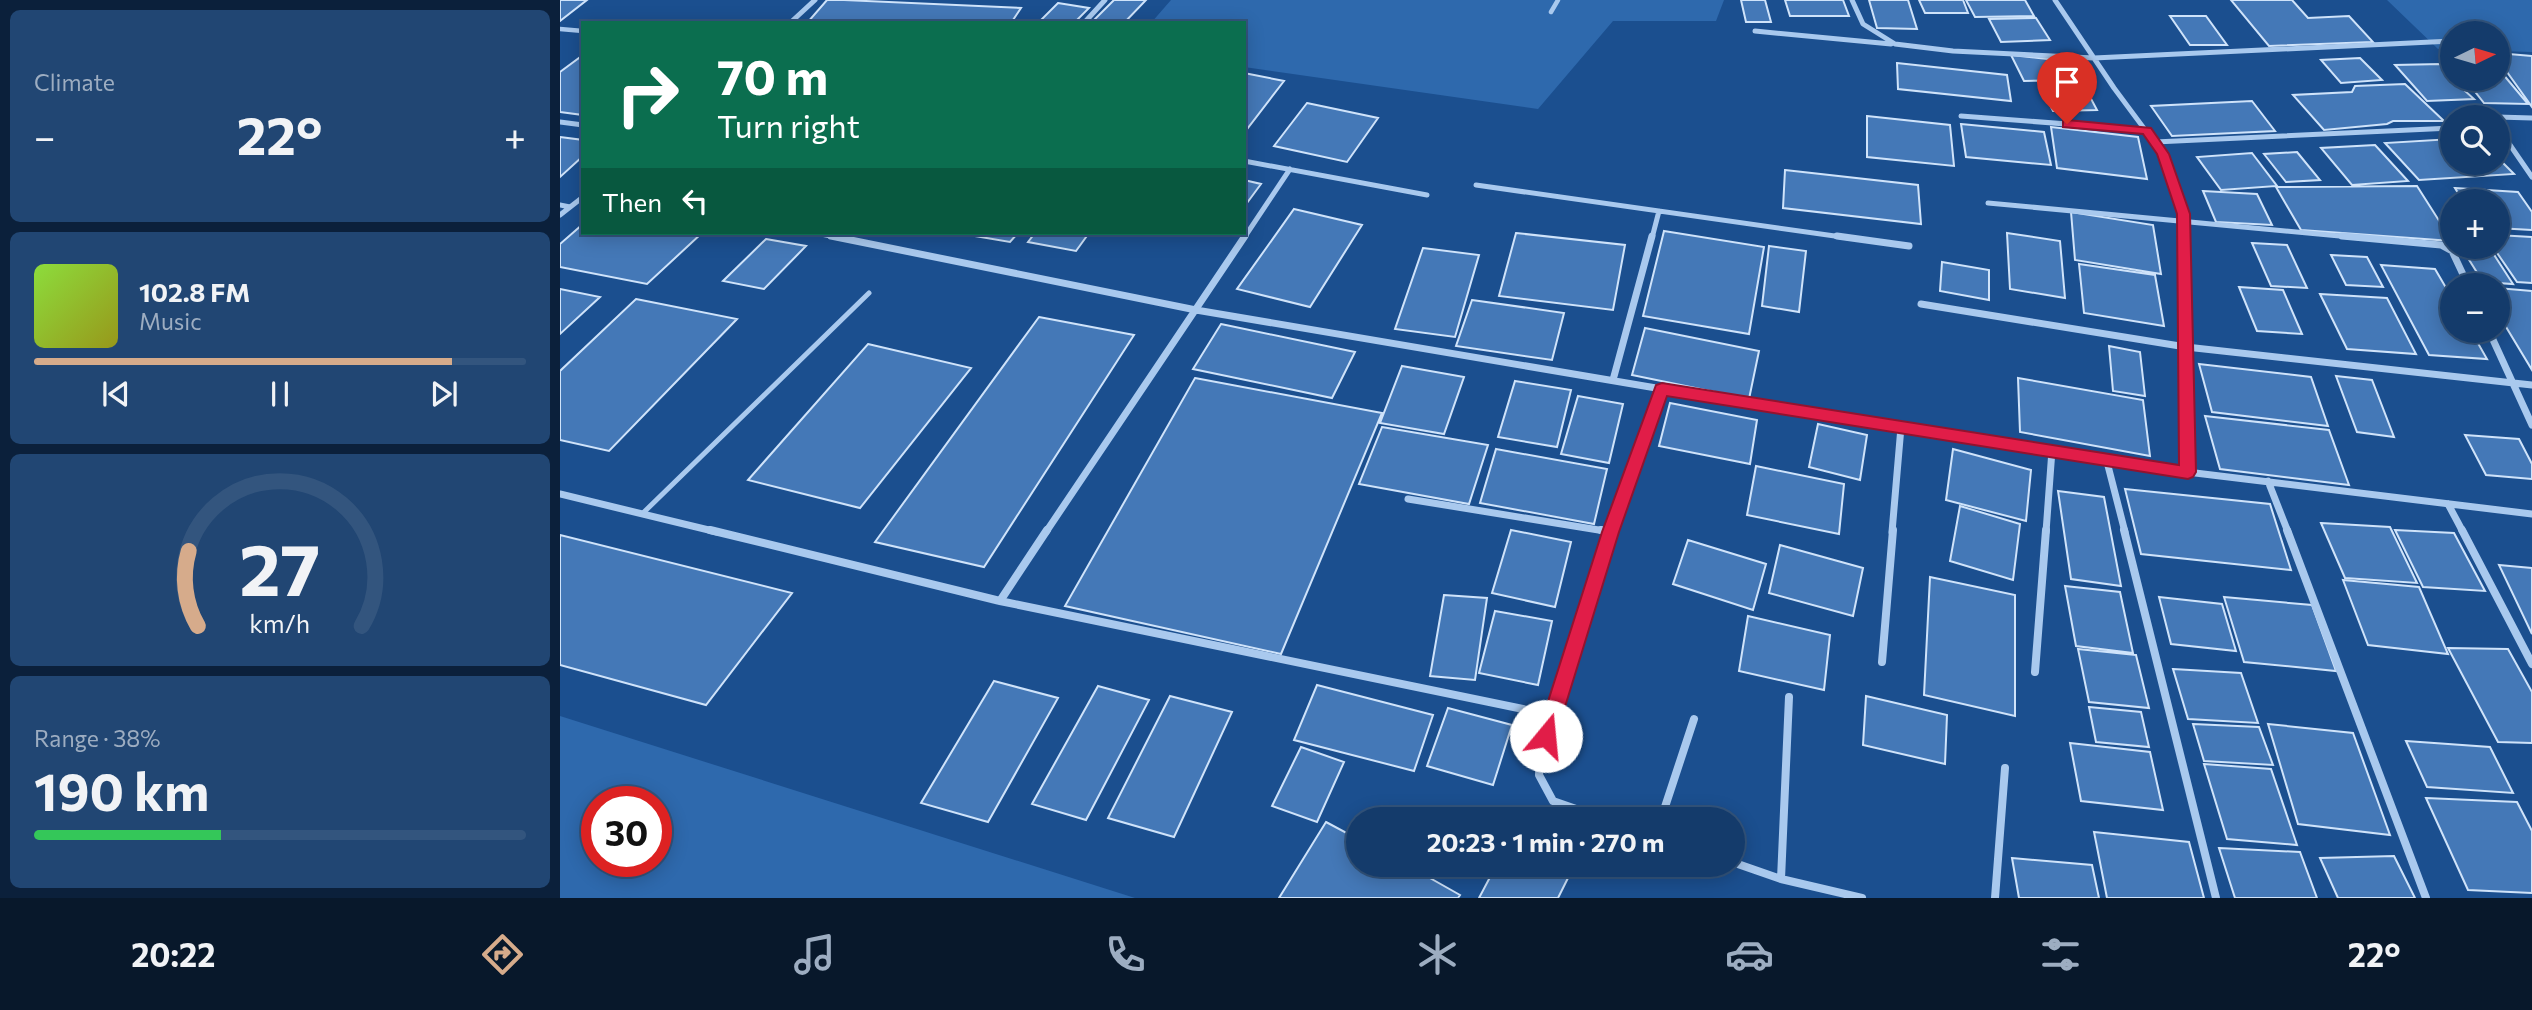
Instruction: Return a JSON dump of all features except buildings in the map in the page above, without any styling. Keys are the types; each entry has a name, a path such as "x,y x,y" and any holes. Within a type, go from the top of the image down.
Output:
{"street":[{"path":"792,21 815,0"},
{"path":"1086,21 1105,0"},
{"path":"1852,0 1863,24 1895,44"},
{"path":"2055,0 2163,154 2184,222 2188,472"},
{"path":"1755,31 1953,51 2094,58 2440,42"},
{"path":"1961,116 2146,130"},
{"path":"2510,117 2532,118"},
{"path":"560,122 581,125"},
{"path":"2155,142 2440,129"},
{"path":"2510,145 2532,177"},
{"path":"1246,162 1427,195"},
{"path":"1000,600 1290,169"},
{"path":"1476,186 1909,246"},
{"path":"560,215 581,199"},
{"path":"1988,203 2441,245 2452,251 2462,273"},
{"path":"560,205 570,207"},
{"path":"1613,380 1658,211"},
{"path":"827,235 1196,310 1662,389 2188,472 2532,514"},
{"path":"1921,304 2186,347 2532,385"},
{"path":"2495,343 2532,425"},
{"path":"1570,807 1553,801 1543,787 1539,775 1540,757 1611,532 1662,389"},
{"path":"1882,662 1901,427"},
{"path":"2035,672 2052,450"},
{"path":"2106,458 2216,898"},
{"path":"2268,481 2349,688 2426,898"},
{"path":"560,494 1000,600 1552,715"},
{"path":"1408,499 1611,532"},
{"path":"2448,504 2532,664"},
{"path":"1780,879 1789,697"},
{"path":"1665,807 1694,719"},
{"path":"1995,898 2006,768"},
{"path":"1745,867 1780,879 1862,898"}],"lane":[{"path":"1551,12 1558,0"},
{"path":"560,29 581,31"},
{"path":"642,514 869,293"}],"shaded area":[{"path":"1171,0 1724,0 1716,21 1613,21 1538,109 1246,67 1246,21 1153,21"},
{"path":"2387,0 2532,0 2532,52 2510,51 2510,21 2440,21 2438,49"},
{"path":"560,716 1135,898 560,898"}],"route":[{"path":"1546,736 1611,532 1662,389 2188,472 2183,214 2163,154 2146,130 2067,124"}]}
